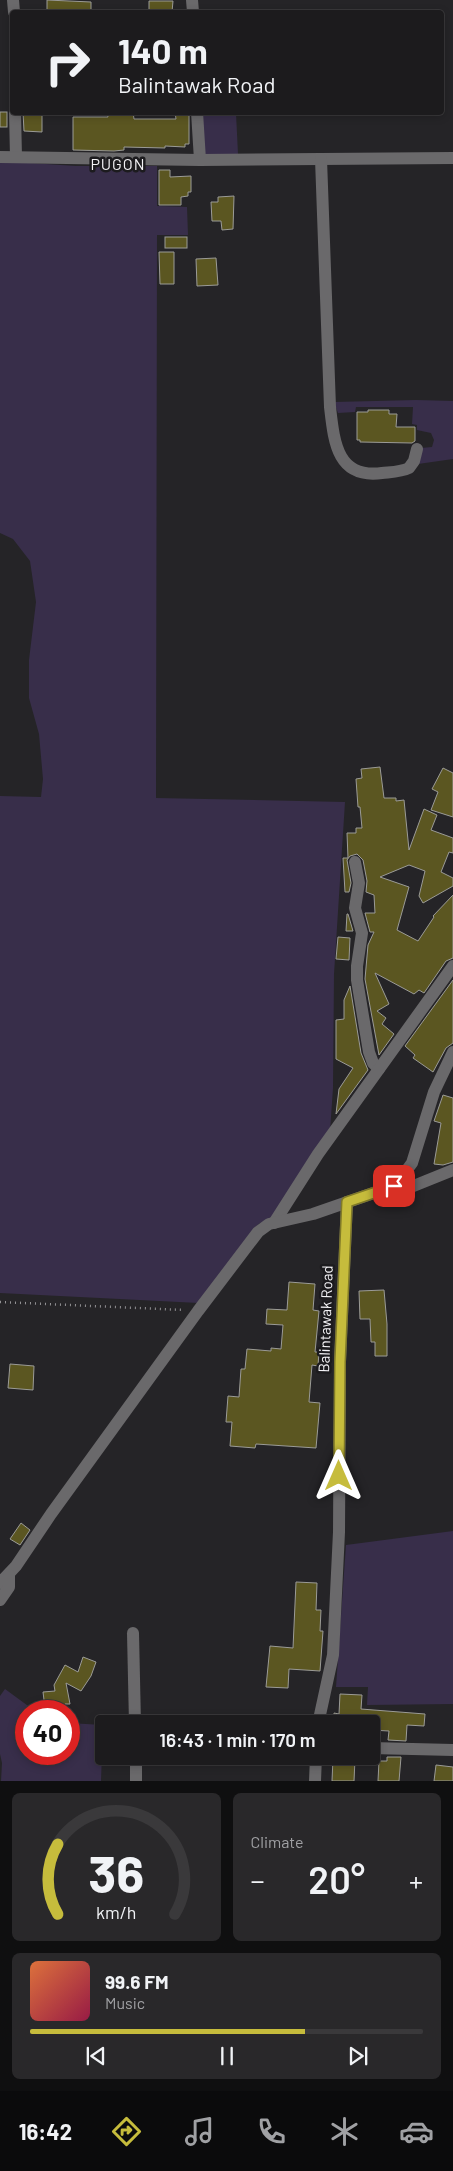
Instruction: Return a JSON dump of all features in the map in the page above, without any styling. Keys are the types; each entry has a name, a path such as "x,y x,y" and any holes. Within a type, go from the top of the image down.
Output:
{"street":[{"path":"16,115 16,157"},
{"path":"198,115 200,160"},
{"path":"0,157 200,160 453,158"},
{"path":"321,159 330,407 336,444 340,455 351,468 371,474 406,469 414,461 416,449"},
{"path":"355,862 359,883 355,908 362,933 356,966 357,980 369,1052 374,1064 379,1069"},
{"path":"274,1223 318,1154 453,966"},
{"path":"391,1187 400,1180 412,1163 434,1092 453,1052"},
{"path":"0,1600 9,1587 5,1579 198,1310 258,1232 274,1223 313,1214 391,1187 411,1187 453,1170"},
{"name":"Balintawak Road","path":"320,1715 333,1654 339,1532 340,1362 347,1202"},
{"path":"133,1633 135,1715"},
{"path":"380,1748 453,1750"},
{"path":"136,1765 136,1781"},
{"path":"315,1781 316,1765"}],"path":[{"path":"0,1302 198,1310"}],"shaded area":[{"path":"202,115 236,115 238,154 204,154"},
{"path":"0,161 76,166 157,166 157,206 187,207 188,235 157,235 156,798 345,802 334,974 333,1088 330,1131 269,1221 260,1223 254,1228 199,1303 0,1293 0,796 41,797 43,779 39,734 29,698 29,660 36,602 30,561 13,539 0,533"},
{"path":"453,401 453,459 418,464 421,448 432,447 434,440 431,433 417,430 417,425 412,424 413,407 356,407 355,412 338,413 334,402"},
{"path":"453,1531 453,1704 367,1705 368,1687 336,1687 346,1545"},
{"path":"5,1689 20,1700 15,1700 15,1765 80,1765 80,1724 95,1725 95,1765 102,1765 101,1781 1,1781 0,1696"}],"building":[{"path":"47,0 91,2 91,10 47,10"},
{"path":"149,1 173,1 172,10 149,10"},
{"path":"0,112 7,112 7,127 0,127"},
{"path":"23,115 42,115 42,132 24,131"},
{"path":"108,115 133,115 134,119 176,119 175,115 189,115 189,144 185,144 185,147 165,146 165,148 124,147 124,150 114,151 73,150 73,117 108,117"},
{"path":"159,170 170,170 170,177 191,176 191,192 188,192 188,196 181,197 181,205 159,205"},
{"path":"234,196 233,229 222,230 221,221 212,221 211,202 218,202 218,197"},
{"path":"165,237 187,237 187,248 165,248"},
{"path":"159,252 174,252 174,284 160,284"},
{"path":"216,258 218,285 197,286 196,259"},
{"path":"368,410 389,410 389,414 397,414 396,427 415,427 415,441 412,443 360,442 360,440 357,440 357,412 368,412"},
{"path":"380,767 384,798 396,798 396,801 404,800 409,850 424,809 437,815 431,830 453,838 453,853 449,852 441,872 453,878 453,886 423,903 419,896 425,871 409,865 380,877 409,887 397,930 418,941 433,916 453,895 453,958 446,961 424,993 419,990 414,994 375,973 389,1004 377,1011 386,1018 382,1024 394,1034 379,1055 365,979 368,945 374,932 370,932 365,913 375,913 374,895 366,892 367,881 363,860 357,854 350,856 347,860 351,883 349,892 345,892 343,858 348,858 347,833 356,833 356,828 362,828 356,779 362,778 361,769"},
{"path":"443,768 453,773 453,817 431,810 438,792 432,789"},
{"path":"348,914 353,931 346,931"},
{"path":"338,937 350,938 349,960 336,959"},
{"path":"453,980 453,1043 446,1048 433,1072 413,1058 415,1055 405,1046"},
{"path":"350,986 361,1053 368,1070 336,1114 339,1089 353,1068 336,1059 336,1020 344,1019 344,1000"},
{"path":"443,1095 453,1098 453,1162 443,1165 434,1164 441,1123 434,1121"},
{"path":"289,1282 315,1284 313,1310 319,1311 315,1352 319,1352 318,1366 312,1365 309,1402 320,1403 316,1448 256,1444 255,1448 230,1446 232,1422 226,1422 228,1396 239,1397 241,1369 245,1369 247,1349 271,1351 271,1348 281,1349 283,1325 266,1324 267,1309 287,1310"},
{"path":"384,1290 387,1356 375,1356 375,1342 371,1342 370,1319 360,1319 359,1291"},
{"path":"10,1364 34,1366 33,1390 8,1388"},
{"path":"21,1523 30,1530 20,1545 10,1539"},
{"path":"296,1582 317,1583 316,1610 321,1610 320,1631 323,1631 320,1671 289,1669 288,1688 266,1687 270,1646 293,1648"},
{"path":"83,1657 96,1662 91,1676 81,1691 66,1683 69,1700 44,1700 43,1692 55,1691 54,1685 65,1665 78,1672"},
{"path":"340,1694 362,1695 361,1709 425,1714 424,1726 407,1725 406,1741 388,1740 389,1731 380,1730 380,1715 334,1715 334,1713 339,1714"},
{"path":"387,1757 401,1757 399,1781 378,1781 380,1761 387,1761"},
{"path":"333,1765 355,1765 354,1781 332,1781"},
{"path":"436,1765 453,1767 453,1781 434,1781"}],"district":[{"name":"PUGON","path":"118,164"}],"route":[{"path":"339,1476 340,1362 347,1202 394,1186"}]}
